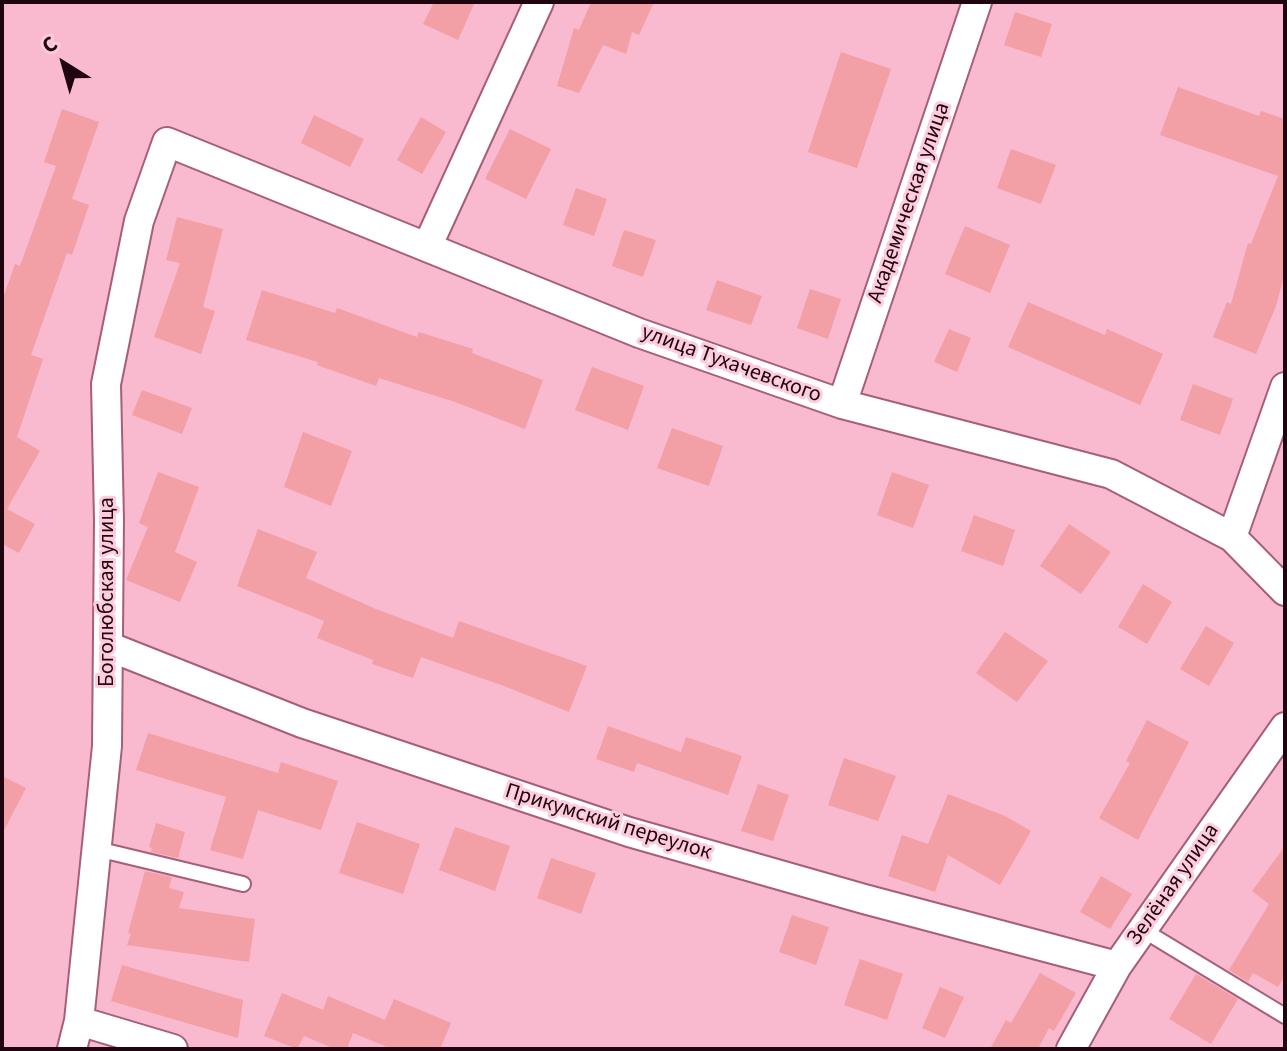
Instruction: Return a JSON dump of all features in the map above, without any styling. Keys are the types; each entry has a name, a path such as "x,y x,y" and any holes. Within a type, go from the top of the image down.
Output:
{"street":[{"path":"427,247 539,2"},
{"name":"Академическая улица","path":"842,404 977,2"},
{"name":"улица Тухачевского","path":"167,142 639,333 842,404 1111,474 1232,537 1285,591"},
{"name":"Боголюбская улица","path":"72,1049 79,1021 107,746 110,647 106,384 139,221 167,142"},
{"path":"1232,537 1285,387"},
{"name":"Прикумский переулок","path":"110,647 302,723 629,832 1117,966"},
{"name":"Зелёная улица","path":"1071,1049 1117,966 1285,727"},
{"path":"79,1021 173,1049"}],"lane":[{"path":"97,849 243,884"},
{"path":"1143,930 1285,1016"}],"building":[{"path":"434,2 475,2 458,40 423,24"},
{"path":"591,2 654,2 639,35 632,32 626,54 603,45 579,93 557,86 574,28 579,30"},
{"path":"1015,12 1052,24 1041,57 1004,45"},
{"path":"841,52 891,69 857,168 808,152"},
{"path":"1178,87 1259,116 1261,111 1285,119 1285,272 1276,306 1256,354 1213,337 1227,302 1231,304 1248,243 1251,244 1278,176 1160,135"},
{"path":"62,109 99,122 72,199 89,205 72,255 67,253 31,355 43,359 17,437 40,451 7,509 35,524 19,553 2,544 2,301 15,264 20,266 56,166 44,162"},
{"path":"314,115 364,139 350,167 301,143"},
{"path":"421,117 446,132 422,174 397,160"},
{"path":"510,129 551,149 526,199 485,179"},
{"path":"1011,149 1056,165 1041,204 997,188"},
{"path":"576,188 607,199 594,236 563,225"},
{"path":"177,217 223,229 203,307 215,311 201,354 154,337 180,263 166,260"},
{"path":"965,226 1010,245 990,293 945,274"},
{"path":"624,230 656,240 643,277 612,266"},
{"path":"717,280 762,296 751,325 706,310"},
{"path":"810,289 841,299 828,339 797,328"},
{"path":"262,290 335,313 337,308 417,337 419,332 473,349 472,353 543,380 525,429 455,402 379,378 376,386 317,365 318,362 246,340"},
{"path":"1028,302 1105,335 1107,329 1163,354 1140,405 1008,347"},
{"path":"949,329 971,338 957,372 934,362"},
{"path":"592,367 644,386 628,430 575,410"},
{"path":"1193,384 1233,399 1220,435 1180,420"},
{"path":"142,390 192,408 182,434 132,415"},
{"path":"672,428 723,446 709,486 657,468"},
{"path":"303,432 352,451 331,506 284,487"},
{"path":"158,472 199,487 175,552 197,562 180,602 126,580 148,527 139,523"},
{"path":"892,472 929,485 913,528 877,515"},
{"path":"974,515 1015,530 1003,566 961,551"},
{"path":"1069,524 1111,552 1081,594 1040,566"},
{"path":"258,529 317,552 306,578 376,609 453,638 459,621 587,666 569,712 421,657 413,678 372,664 373,660 317,638 324,621 237,586"},
{"path":"1143,584 1172,602 1147,644 1118,627"},
{"path":"1206,626 1234,643 1209,686 1180,669"},
{"path":"1005,632 1048,661 1017,702 976,673"},
{"path":"1147,720 1189,742 1138,840 1099,818 1130,763 1126,761"},
{"path":"608,726 681,752 686,737 742,756 728,795 637,763 634,772 596,759"},
{"path":"148,733 278,773 281,762 338,781 321,830 258,810 243,859 210,850 226,797 136,770"},
{"path":"844,758 896,776 878,821 828,805"},
{"path":"2,776 26,788 2,834"},
{"path":"758,784 789,795 773,841 741,831"},
{"path":"948,794 1005,816 1031,831 1000,885 948,855 935,892 888,876 902,835 928,844"},
{"path":"357,822 420,844 403,894 339,873"},
{"path":"156,823 185,832 178,858 151,852 152,848 149,847"},
{"path":"455,827 510,846 495,891 439,870"},
{"path":"1285,846 1285,976 1278,987 1253,973 1248,982 1229,970 1269,904 1252,891"},
{"path":"551,858 596,873 581,914 537,898"},
{"path":"145,871 172,877 169,888 184,892 179,908 255,919 249,962 127,945"},
{"path":"1101,876 1132,894 1110,929 1080,912"},
{"path":"792,915 829,927 816,965 779,952"},
{"path":"860,959 903,974 887,1020 844,1005"},
{"path":"122,965 243,1000 238,1038 111,1001"},
{"path":"1040,973 1076,993 1054,1031 1049,1028 1038,1049 990,1049 1006,1020 1011,1023"},
{"path":"1196,974 1238,999 1211,1044 1169,1019"},
{"path":"940,987 964,997 945,1038 922,1028"},
{"path":"282,993 323,1010 328,996 385,1020 394,999 451,1023 440,1049 392,1049 353,1033 347,1049 335,1049 304,1036 297,1049 264,1036"}]}
